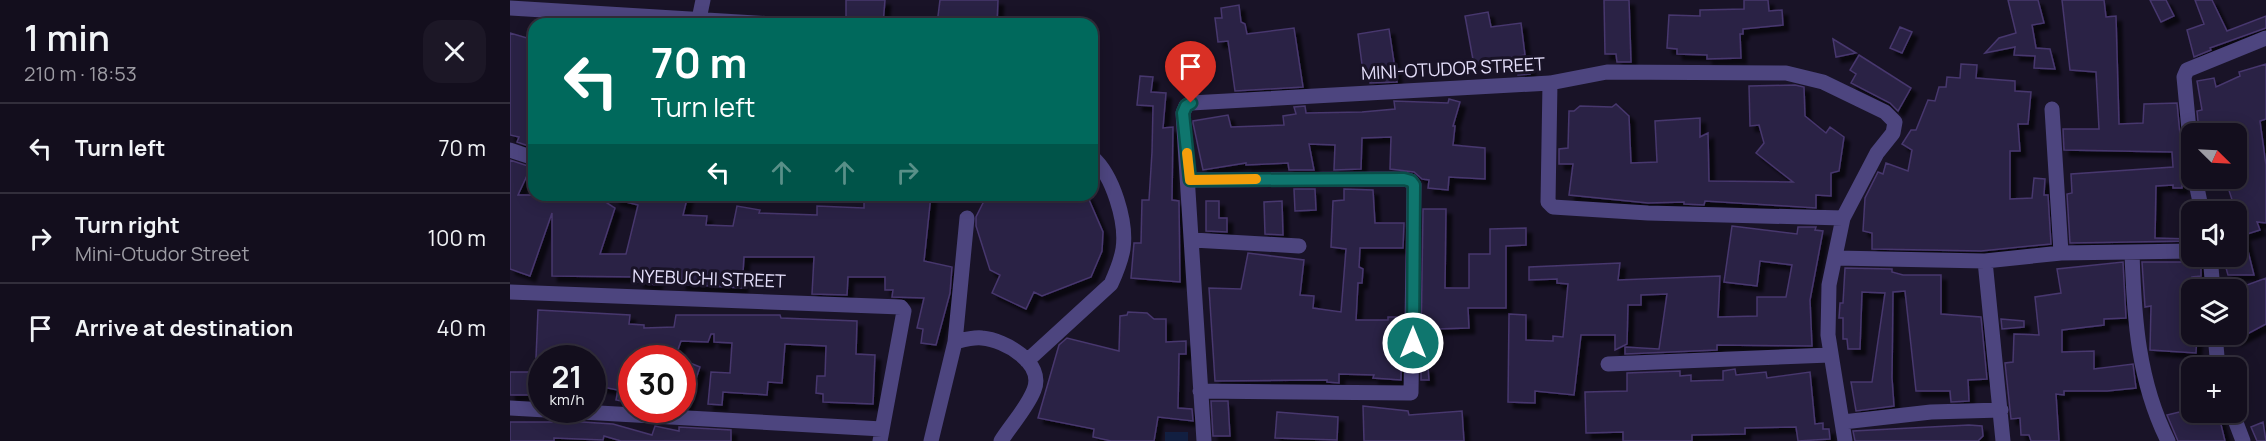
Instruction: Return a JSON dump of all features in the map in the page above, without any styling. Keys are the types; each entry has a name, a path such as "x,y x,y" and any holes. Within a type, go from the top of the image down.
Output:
{"street":[{"path":"699,18 703,0"},
{"path":"510,8 682,18"},
{"path":"2188,123 2185,97 2187,70 2266,38"},
{"name":"MINI-OTUDOR STREET","path":"1204,441 1190,180 1183,113 1186,106 1191,103 1550,83 1606,72 1786,73 1804,76 1886,112 1894,122 1893,133 1877,153 1843,218 1829,285 1830,355 1845,441"},
{"path":"1550,83 1548,202 1553,207 1648,213 1843,218"},
{"path":"2052,109 2061,253"},
{"path":"510,150 528,156"},
{"path":"1027,361 1111,284 1118,267 1124,237 1109,181 1098,165"},
{"path":"1190,180 1404,179 1411,181 1414,185 1413,388 1411,393 1405,395 1200,391"},
{"path":"931,441 955,342 967,218"},
{"path":"1193,240 1299,246"},
{"path":"1836,258 1985,261 2061,253 2181,251"},
{"path":"2132,252 2136,334 2142,368 2148,394 2168,441"},
{"path":"1985,261 2003,441"},
{"name":"NYEBUCHI STREET","path":"510,292 896,305 904,311 881,435"},
{"path":"955,342 978,337 990,339 1012,349 1027,361 1036,378 1034,390 1001,441"},
{"path":"1608,364 1830,355"},
{"path":"510,408 881,435"},
{"path":"1843,422 1920,412 2001,410"},
{"path":"2236,423 2243,441"}],"water":[{"path":"1165,432 1188,432 1188,441 1165,441"}],"building":[{"path":"846,0 885,0 884,18 846,18"},
{"path":"940,0 998,0 997,18 938,18"},
{"path":"1604,0 1629,0 1631,62 1617,62 1616,54 1605,54"},
{"path":"1744,0 1768,0 1769,11 1782,10 1783,25 1743,29 1743,34 1740,34 1741,58 1707,59 1707,55 1677,54 1677,49 1667,48 1669,15 1700,16 1700,10 1744,9"},
{"path":"2008,0 2038,0 2044,23 2032,25 2036,48 2050,49 2055,69 2034,68 2035,56 2014,55 2015,47 1985,53 1999,38 2016,33"},
{"path":"2062,0 2104,0 2106,17 2116,16 2119,124 2143,123 2144,104 2177,103 2181,145 2181,188 2173,188 2173,185 2156,186 2155,238 2181,239 2181,241 2070,243 2067,194 2072,193 2071,174 2173,167 2172,152 2064,150 2063,129 2099,129 2096,72 2070,70"},
{"path":"2150,0 2166,0 2174,16 2161,22"},
{"path":"2195,0 2212,0 2227,31 2266,16 2266,28 2210,48 2211,50 2194,57 2187,30 2204,24"},
{"path":"1239,5 1241,22 1245,24 1247,34 1294,28 1303,87 1235,91 1228,41 1218,42 1215,18 1222,18 1221,8"},
{"path":"1488,12 1491,27 1521,23 1525,55 1474,65 1465,16"},
{"path":"1900,27 1912,32 1902,53 1890,48"},
{"path":"1389,29 1397,82 1370,83 1369,71 1363,72 1358,34"},
{"path":"510,33 528,38 528,146 517,142 519,137 510,135"},
{"path":"1833,39 1856,53 1836,57"},
{"path":"1859,55 1911,88 1898,111 1890,103 1851,83 1856,74 1850,70"},
{"path":"1529,58 1530,74 1518,75 1517,59"},
{"path":"1961,64 1977,65 1976,78 2015,81 2015,91 2031,92 2028,124 2018,124 2020,151 2010,151 2010,199 2032,198 2034,178 2045,179 2044,195 2048,195 2051,244 1981,251 1872,249 1872,233 1863,231 1865,198 1878,172 1883,174 1886,163 1908,171 1912,150 1902,144 1911,130 1916,130 1928,100 1935,101 1939,87 1946,87 1947,77 1960,78"},
{"path":"2266,64 2266,119 2260,121 2266,165 2266,223 2257,222 2260,230 2247,234 2247,201 2232,201 2229,189 2247,189 2247,123 2198,123 2197,111 2202,110 2197,81 2214,78 2216,87 2240,76 2239,72"},
{"path":"1140,76 1153,77 1151,92 1166,93 1163,128 1173,127 1172,200 1179,201 1180,282 1131,278 1134,243 1141,243 1142,200 1149,200 1152,152 1153,106 1137,105"},
{"path":"1795,85 1804,87 1805,116 1826,133 1830,127 1844,137 1839,171 1831,173 1831,196 1816,195 1816,208 1705,201 1704,205 1684,204 1684,202 1648,203 1569,195 1573,164 1559,164 1559,149 1568,148 1569,111 1574,111 1580,106 1612,107 1616,104 1629,116 1631,163 1657,162 1655,121 1700,118 1700,137 1708,133 1709,181 1793,182 1756,153 1764,143 1759,125 1750,126 1749,86"},
{"path":"1449,99 1460,102 1453,126 1455,126 1453,145 1485,148 1485,179 1449,177 1448,190 1428,188 1429,180 1422,179 1414,172 1390,169 1391,137 1362,138 1361,169 1334,170 1335,145 1309,144 1314,170 1289,170 1288,163 1246,165 1246,163 1203,170 1193,123 1193,121 1228,115 1231,127 1284,125 1283,116 1296,114 1294,107 1305,106 1306,113 1362,112 1395,109 1394,101 1448,103"},
{"path":"510,160 528,166 528,173 518,195 528,195 528,201 604,201 615,208 600,254 626,254 638,205 622,201 686,201 683,215 707,216 706,225 733,226 737,206 760,210 759,213 817,215 817,206 864,208 864,201 930,201 924,261 952,267 950,293 936,345 921,343 923,329 917,328 924,298 892,297 893,290 885,290 885,277 848,277 847,295 812,294 814,257 744,257 742,288 681,284 681,271 657,280 656,285 638,282 639,277 552,276 552,213 530,276 510,269"},
{"path":"1294,189 1315,189 1316,210 1295,211"},
{"path":"1344,189 1373,190 1375,223 1404,223 1403,248 1360,248 1359,267 1363,269 1362,283 1358,283 1356,320 1388,320 1388,317 1402,317 1401,380 1373,378 1374,375 1339,374 1339,383 1327,382 1327,380 1215,381 1209,288 1241,289 1248,253 1304,260 1300,295 1314,296 1313,308 1341,312 1346,249 1331,247 1333,201 1344,200"},
{"path":"984,201 1090,201 1103,232 1102,251 1091,277 1042,296 1034,292 1026,309 992,293 1000,275 990,270 976,226 976,217"},
{"path":"1206,201 1219,201 1219,218 1227,218 1227,232 1206,231"},
{"path":"1282,201 1283,235 1265,234 1264,202"},
{"path":"1423,209 1446,209 1445,288 1469,288 1469,254 1490,254 1490,229 1526,228 1526,245 1506,246 1506,308 1468,308 1469,328 1436,329 1436,345 1421,345"},
{"path":"1732,226 1797,234 1798,227 1816,227 1815,230 1823,231 1810,300 1812,346 1717,345 1717,350 1625,354 1625,347 1659,349 1667,294 1641,295 1641,305 1628,305 1627,344 1615,350 1615,335 1581,335 1574,395 1535,391 1535,403 1508,402 1509,314 1526,315 1526,340 1553,341 1553,336 1563,337 1568,284 1557,283 1557,279 1529,280 1529,267 1620,263 1618,280 1720,276 1718,317 1757,316 1757,297 1786,297 1792,265 1760,261 1757,286 1724,282"},
{"path":"2247,247 2254,275 2228,275 2226,267 2247,267"},
{"path":"2123,262 2126,318 2104,319 2104,325 2062,330 2062,352 2094,351 2094,369 2133,364 2136,388 2064,391 2064,395 2056,394 2059,441 2031,441 2029,435 2021,435 2020,418 2011,419 2005,363 2013,362 2014,334 2039,335 2035,297 2061,293 2057,269"},
{"path":"2142,262 2181,262 2181,267 2201,267 2201,276 2181,279 2181,345 2196,345 2196,353 2150,350 2151,306 2145,307"},
{"path":"1845,268 1892,269 1892,272 1903,275 1941,275 1941,314 1981,317 1987,379 1968,380 1969,401 1951,402 1950,391 1916,391 1905,291 1893,292 1894,406 1856,411 1851,382 1872,382 1885,293 1862,292 1860,349 1848,349 1847,339 1843,339 1843,318 1839,318 1840,303 1843,303"},
{"path":"2266,278 2266,324 2247,334 2247,285"},
{"path":"538,310 630,315 629,324 644,325 644,328 674,327 676,315 780,315 781,318 857,321 856,354 875,355 873,404 823,402 823,394 816,393 817,376 825,376 826,346 785,344 782,383 768,382 767,395 723,392 722,405 708,404 711,372 730,373 732,343 714,342 714,334 711,334 708,342 681,341 680,345 618,345 618,390 606,388 606,345 537,345"},
{"path":"1128,312 1147,313 1154,319 1166,319 1166,342 1186,341 1186,354 1179,354 1178,408 1192,409 1193,421 1158,417 1154,441 1111,441 1093,437 1094,429 1038,418 1059,345 1067,338 1119,351 1120,316 1127,315"},
{"path":"2001,319 2024,321 2024,327 2002,329"},
{"path":"696,365 700,367 696,379"},
{"path":"1428,367 1429,380 1421,380 1421,368"},
{"path":"1735,369 1736,375 1766,372 1767,378 1810,372 1815,424 1823,423 1823,429 1829,429 1830,439 1798,441 1796,427 1745,428 1745,434 1692,435 1692,441 1623,441 1623,432 1586,433 1585,392 1627,391 1627,373 1680,371 1680,376 1691,375 1691,381 1723,380 1723,371"},
{"path":"510,372 528,372 528,395 510,395"},
{"path":"1211,401 1228,401 1230,436 1213,436"},
{"path":"1363,406 1408,411 1409,415 1462,411 1464,441 1364,441"},
{"path":"1277,412 1338,417 1337,440 1275,438"},
{"path":"2181,412 2181,423 2221,423 2225,441 2178,441 2167,415"},
{"path":"510,422 613,424 652,435 655,426 679,431 679,427 731,430 731,441 621,441 604,436 603,440 554,438 554,441 510,441"},
{"path":"2263,422 2266,441 2257,441 2251,427"},
{"path":"1982,426 1983,436 1978,441 1855,441 1853,431"}],"slow traffic":[{"path":"1187,153 1190,180 1256,179"}],"route":[{"path":"1191,103 1186,106 1183,113 1190,180 1404,179 1411,181 1414,185 1413,343"}]}
